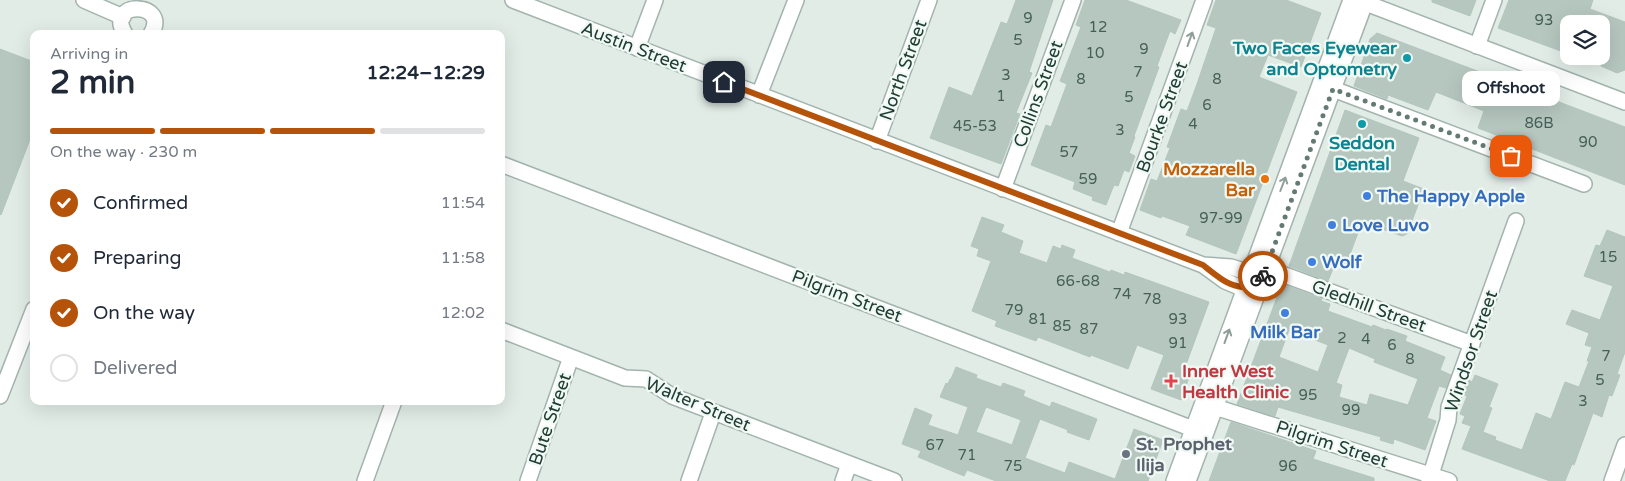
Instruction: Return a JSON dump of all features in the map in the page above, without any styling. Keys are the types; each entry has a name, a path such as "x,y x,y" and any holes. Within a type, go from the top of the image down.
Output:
{"street":[{"path":"84,0 123,17"},
{"path":"636,48 655,0"},
{"path":"759,95 796,0"},
{"name":"North Street","path":"877,140 929,0"},
{"name":"Collins Street","path":"1003,188 1073,0"},
{"name":"Bourke Street","path":"1120,233 1204,0"},
{"path":"1477,46 1494,0"},
{"path":"1174,481 1244,289 1256,268 1358,1 1625,102"},
{"name":"Austin Street","path":"523,2 636,48 1203,265 1225,282 1244,289"},
{"path":"123,30 121,26 123,17 129,10 145,4 154,20 154,30"},
{"path":"1327,86 1584,184"},
{"name":"Pilgrim Street","path":"505,166 1192,429"},
{"name":"Windsor Street","path":"1430,478 1448,420 1449,407 1516,221"},
{"name":"Austin Street","path":"1203,265 1256,268"},
{"path":"1188,481 1259,287 1256,268"},
{"name":"Gledhill Street","path":"1256,268 1472,344"},
{"path":"1244,289 1259,287"},
{"path":"0,396 30,319"},
{"name":"Walter Street","path":"505,332 624,378 646,379 672,396 894,481"},
{"name":"Bute Street","path":"528,481 571,357"},
{"path":"365,481 393,405"},
{"name":"Pilgrim Street","path":"1215,407 1430,478 1449,481"},
{"path":"689,481 714,413"},
{"path":"1612,481 1625,444"},
{"path":"843,481 849,464"}],"building":[{"path":"1016,0 1053,0 1029,72 1032,73 1016,113 1020,114 1001,164 930,138 949,87 972,96 1001,22 1007,24"},
{"path":"1085,0 1126,0 1181,20 1175,34 1170,31 1157,66 1159,67 1129,153 1135,156 1129,172 1124,170 1118,186 1114,185 1106,205 1092,200 1093,197 1073,189 1075,182 1031,165 1046,125 1051,127 1067,84 1060,81 1081,27 1076,25"},
{"path":"1216,0 1286,0 1321,13 1301,67 1268,55 1259,77 1297,92 1236,254 1186,235 1190,226 1140,210 1151,179 1157,181 1170,148 1167,147 1181,109 1187,111 1197,84 1216,28 1207,25"},
{"path":"1432,0 1476,0 1470,16 1432,2"},
{"path":"1509,0 1593,0 1590,9 1606,15 1560,15 1560,51 1498,28"},
{"path":"1610,16 1625,22 1625,70 1617,73 1601,66 1610,65"},
{"path":"1377,33 1625,127 1625,185 1478,128 1484,111 1436,92 1428,110 1388,95 1387,99 1354,86 1370,39"},
{"path":"0,49 30,60 30,139 0,214"},
{"path":"1345,110 1419,138 1403,181 1424,189 1407,234 1402,236 1362,222 1346,265 1336,261 1328,281 1289,266"},
{"path":"982,217 1004,225 1001,232 1023,241 1019,253 1047,263 1053,246 1061,249 1062,245 1075,250 1072,258 1110,272 1111,270 1124,275 1125,272 1209,302 1184,370 1191,372 1181,400 1151,389 1164,355 1137,345 1128,369 1038,337 1036,341 995,326 997,321 972,311 991,261 977,256 979,249 971,246"},
{"path":"1607,230 1625,237 1625,352 1617,374 1620,375 1612,396 1609,395 1602,417 1593,413 1574,465 1572,464 1565,481 1550,481 1462,449 1471,426 1462,423 1465,416 1460,414 1467,396 1463,395 1469,380 1472,382 1475,375 1498,384 1489,407 1492,408 1483,432 1496,437 1495,440 1522,450 1536,413 1551,419 1565,382 1579,387 1592,347 1585,345 1589,333 1566,324 1572,310 1600,320 1613,286 1584,276 1596,245 1600,246"},
{"path":"1282,284 1322,299 1321,301 1330,304 1328,311 1372,327 1373,325 1407,336 1405,341 1445,357 1440,370 1451,375 1446,388 1439,386 1427,418 1436,421 1425,450 1394,439 1393,444 1380,440 1381,437 1278,407 1275,416 1237,404","holes":["1289,330 1328,345 1318,372 1279,357","1349,348 1375,359 1374,362 1418,379 1408,405 1370,394 1367,405 1339,397 1342,385 1336,383"]},
{"path":"956,367 977,375 976,378 1001,387 1003,383 1025,391 1023,396 1050,407 1052,402 1097,419 1089,440 1040,419 1025,458 1065,473 1069,462 1115,479 1134,429 1163,440 1148,481 996,481 967,470 964,476 918,457 921,451 902,444 915,408 932,415 928,425 958,435 968,407 940,397 946,383 948,384","holes":["986,407 1021,420 1012,445 976,432"]},
{"path":"1231,422 1316,451 1313,459 1374,478 1374,481 1209,481"}],"way so far":[{"path":"1263,276 1333,89 1511,156"}],"place":[{"name":"Two Faces Eyewear and Optometry","path":"1407,58"},
{"name":"Seddon Dental","path":"1362,124"},
{"name":"Offshoot","path":"1511,156"},
{"name":"Mozzarella Bar","path":"1265,179"},
{"name":"The Happy Apple","path":"1367,196"},
{"name":"Love Luvo","path":"1332,225"},
{"name":"Wolf","path":"1312,262"},
{"name":"Milk Bar","path":"1285,313"},
{"name":"Inner West Health Clinic","path":"1171,381"},
{"name":"St. Prophet Ilija","path":"1126,454"}],"route":[{"path":"724,82 1203,265 1229,284 1244,289 1259,287 1263,276"}]}
